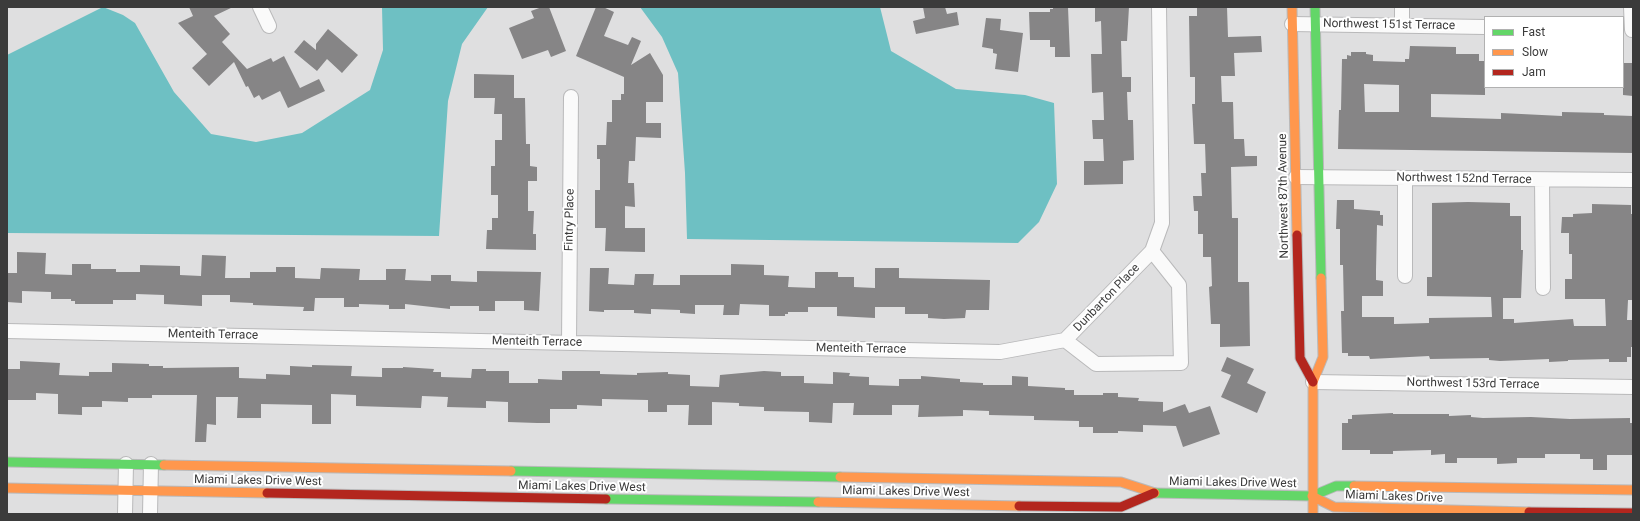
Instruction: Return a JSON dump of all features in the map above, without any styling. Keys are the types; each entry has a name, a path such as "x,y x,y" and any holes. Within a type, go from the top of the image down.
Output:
{"main road":[{"name":"Northwest 87th Avenue","path":"1292,7 1300,358 1313,382"},
{"name":"Northwest 87th Avenue","path":"1313,514 1313,382 1323,357 1315,7"},
{"name":"Miami Lakes Drive West","path":"7,462 1121,482 1154,493 1312,496"},
{"name":"Miami Lakes Drive","path":"1312,496 1336,486 1633,490"},
{"name":"Miami Lakes Drive West","path":"7,488 1074,507 1121,507 1154,493"},
{"name":"Miami Lakes Drive","path":"1312,496 1334,507 1480,512 1633,513"}],"street":[{"path":"260,7 269,26"},
{"name":"Dunbarton Place","path":"1152,251 1180,285 1181,363 1096,364 1065,340 1152,251 1162,223 1159,7"},
{"path":"1402,7 1402,25"},
{"path":"1629,30 1632,7"},
{"name":"Northwest 151st Terrace","path":"1292,24 1484,27"},
{"name":"Fintry Place","path":"568,343 571,97"},
{"name":"Northwest 152nd Terrace","path":"1296,177 1633,180"},
{"path":"1405,178 1405,276"},
{"path":"1542,180 1543,288"},
{"name":"Menteith Terrace","path":"7,331 1000,352 1065,340"},
{"name":"Northwest 153rd Terrace","path":"1313,382 1633,387"},
{"path":"125,514 126,464"},
{"path":"150,514 151,464"}],"water":[{"path":"103,7 123,15 135,23 174,92 211,134 256,142 302,133 370,90 383,50 382,7 488,7 462,44 448,101 439,236 7,233 7,55"},
{"path":"640,7 880,7 891,51 956,89 1025,95 1054,103 1057,184 1039,222 1018,243 687,239 685,173 678,73 662,37"}],"building":[{"path":"189,7 233,7 214,16 230,34 222,42 247,69 271,58 273,62 284,56 300,88 319,79 325,91 288,108 280,91 262,100 259,95 254,98 248,86 246,87 234,62 209,86 192,68 207,54 178,23 193,16"},
{"path":"542,7 549,7 566,51 551,57 548,50 522,59 509,28 534,18 531,11"},
{"path":"596,7 603,7 614,12 604,36 628,45 632,37 641,41 631,65 650,53 663,75 663,102 646,102 646,123 661,123 661,138 636,137 635,161 629,161 628,183 634,183 635,207 625,206 625,228 645,228 645,252 605,251 606,228 595,228 595,190 600,190 600,159 597,159 597,145 606,145 607,122 612,122 612,100 621,100 621,94 624,94 624,77 576,56"},
{"path":"923,7 945,7 947,14 957,12 959,25 916,34 913,21 925,18"},
{"path":"1053,7 1068,7 1070,57 1055,57 1055,47 1050,47 1050,40 1030,40 1029,12 1050,12 1050,9 1053,9"},
{"path":"1095,7 1129,7 1127,41 1121,41 1122,77 1131,77 1131,92 1127,92 1128,120 1133,120 1134,160 1123,161 1123,184 1084,185 1084,161 1104,161 1103,139 1093,139 1092,120 1104,120 1103,92 1092,93 1091,54 1102,54 1101,21 1095,22"},
{"path":"1197,7 1227,7 1228,37 1261,36 1262,52 1234,53 1235,76 1221,76 1222,102 1233,102 1234,139 1244,139 1245,156 1257,156 1257,166 1231,167 1232,218 1238,218 1238,282 1249,282 1250,346 1220,347 1220,324 1211,324 1209,287 1212,286 1211,257 1203,257 1203,234 1198,234 1198,211 1194,211 1193,196 1202,196 1201,173 1206,173 1205,144 1194,144 1192,104 1195,104 1195,77 1190,77 1189,16 1197,16"},
{"path":"986,18 1001,19 1000,30 1023,33 1018,72 995,69 997,54 993,53 993,49 982,47"},
{"path":"328,29 358,55 342,73 327,59 317,71 294,52 304,40 316,50 316,44"},
{"path":"1410,46 1456,47 1456,54 1479,54 1479,61 1484,61 1485,95 1431,94 1431,117 1501,119 1501,113 1562,116 1562,112 1604,113 1604,115 1633,116 1633,153 1338,149 1339,110 1341,110 1342,59 1347,59 1347,55 1351,56 1351,52 1366,52 1366,54 1373,55 1373,61 1405,62 1405,59 1409,59","holes":["1364,84 1399,85 1399,112 1365,112"]},
{"path":"1624,63 1633,63 1633,96 1623,95"},
{"path":"474,74 514,75 514,98 525,98 526,144 530,144 530,166 537,167 537,181 528,181 528,211 534,211 533,234 536,234 536,250 486,249 487,230 492,230 492,218 498,218 498,195 491,195 491,166 495,166 495,140 502,140 502,114 494,114 495,98 474,98"},
{"path":"1337,200 1354,200 1354,209 1380,211 1380,215 1383,215 1383,226 1377,225 1376,280 1383,281 1383,296 1362,296 1362,317 1394,317 1394,324 1429,323 1429,318 1492,317 1491,297 1427,296 1427,277 1432,277 1432,203 1468,202 1510,203 1510,216 1521,216 1521,250 1523,250 1521,298 1503,298 1503,319 1514,319 1514,323 1573,319 1574,326 1606,326 1605,299 1565,299 1565,279 1572,279 1572,254 1569,254 1569,233 1561,233 1562,217 1573,217 1573,214 1592,213 1592,204 1631,205 1631,214 1633,214 1633,300 1628,300 1627,320 1633,320 1633,347 1631,347 1631,357 1627,357 1627,362 1609,362 1609,359 1549,362 1549,359 1500,361 1489,360 1489,358 1430,359 1429,356 1370,359 1369,356 1348,356 1348,353 1342,353 1341,311 1344,311 1343,265 1340,265 1340,229 1336,229"},
{"path":"17,252 46,253 45,274 72,275 72,264 91,264 91,269 116,269 116,272 140,272 140,265 180,266 180,275 201,276 202,255 226,256 225,278 250,278 250,272 276,272 276,267 295,267 295,278 320,279 321,268 360,269 359,280 386,280 386,269 406,269 405,280 431,281 431,275 451,275 451,281 477,282 477,271 541,272 539,311 524,310 524,301 495,301 495,311 479,311 479,306 450,306 450,309 405,304 405,309 389,309 389,305 359,304 359,307 344,307 344,298 315,298 314,311 303,311 304,307 253,305 253,303 230,302 230,295 202,295 202,306 164,304 164,295 136,294 136,300 113,300 113,304 75,304 75,301 71,301 71,299 51,299 51,292 22,291 22,303 7,302 7,273 17,273"},
{"path":"731,264 764,265 764,275 789,276 788,287 815,288 815,272 838,272 838,277 854,277 854,287 875,288 875,268 899,268 899,278 990,280 989,310 966,310 965,318 944,319 928,318 928,314 905,314 905,307 875,307 875,318 837,316 837,307 808,307 808,312 788,312 785,316 769,316 769,305 740,304 739,315 723,315 724,305 695,305 695,314 680,313 680,310 651,309 651,314 634,313 634,310 604,310 604,312 589,311 590,268 609,268 608,284 634,285 635,274 654,274 653,285 680,285 680,275 731,275"},
{"path":"1227,357 1254,369 1247,383 1266,392 1257,413 1221,397 1231,375 1221,371"},
{"path":"20,361 60,363 59,375 89,376 89,372 112,372 112,363 149,364 149,366 163,366 163,368 239,367 239,378 266,379 266,374 290,375 290,366 312,367 312,365 352,366 351,376 382,377 382,368 403,367 434,369 433,372 441,372 441,377 471,378 472,369 486,369 486,371 509,371 509,383 538,383 538,379 562,380 562,371 600,371 600,374 637,375 637,373 668,372 668,374 690,375 690,386 719,387 720,375 764,371 781,372 781,376 804,376 804,383 833,384 833,372 850,373 849,376 869,377 869,385 899,386 899,379 921,379 921,376 960,379 960,382 983,383 983,385 1012,385 1012,376 1028,377 1028,386 1065,388 1065,390 1074,390 1074,395 1103,395 1103,393 1118,393 1118,397 1139,398 1138,401 1163,402 1163,412 1185,404 1189,413 1210,406 1220,434 1183,447 1176,426 1143,425 1143,432 1118,431 1118,433 1093,433 1093,427 1079,427 1079,421 1034,420 1034,416 989,415 989,411 963,410 963,416 918,417 919,405 892,405 892,415 853,415 854,403 833,403 832,423 809,422 809,412 764,411 764,407 739,406 739,403 712,402 712,425 688,425 689,405 667,405 667,412 648,412 648,400 602,399 602,406 577,405 577,409 550,409 550,423 508,422 508,402 486,401 486,408 447,407 448,397 422,396 421,408 356,406 356,395 331,394 331,424 312,424 312,405 261,404 261,418 237,418 238,397 216,397 216,425 207,424 206,442 195,442 197,395 152,395 152,398 128,398 128,402 102,401 102,407 82,407 82,415 58,414 58,394 36,393 36,400 7,400 7,369 20,369"},
{"path":"1393,413 1449,414 1449,416 1471,415 1471,417 1483,418 1630,418 1630,423 1633,423 1633,455 1607,455 1607,470 1593,470 1593,459 1580,459 1580,454 1545,454 1545,458 1517,458 1517,463 1497,464 1497,458 1457,458 1457,463 1445,463 1445,454 1431,455 1431,450 1393,451 1393,454 1370,454 1370,450 1342,450 1342,423 1348,423 1348,419 1352,419 1352,415"}],"traffic: fast":[{"path":"1315,7 1321,278"},
{"path":"7,462 164,465"},
{"path":"511,471 840,477"},
{"path":"1155,493 1312,496 1336,486 1354,486"},
{"path":"606,499 818,502"}],"traffic: slow":[{"path":"1292,7 1297,235"},
{"path":"1313,514 1313,382 1323,357 1321,278"},
{"path":"164,465 511,471"},
{"path":"840,477 1121,482 1155,493"},
{"path":"1354,486 1633,490"},
{"path":"7,488 267,493"},
{"path":"1312,496 1334,507 1529,512"},
{"path":"818,502 1019,506"}],"traffic: jam":[{"path":"1297,235 1300,358 1313,382"},
{"path":"267,493 606,499"},
{"path":"1019,506 1121,507 1154,493"},
{"path":"1529,512 1633,513"}]}
